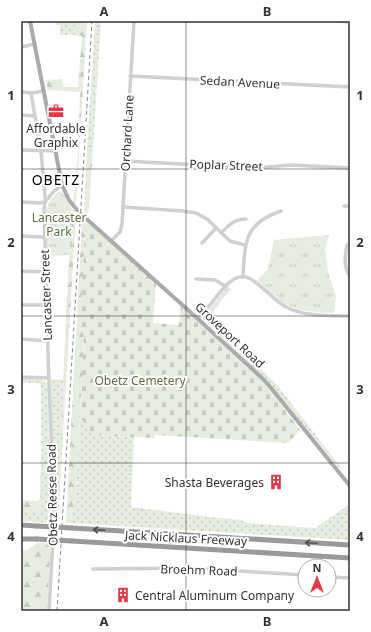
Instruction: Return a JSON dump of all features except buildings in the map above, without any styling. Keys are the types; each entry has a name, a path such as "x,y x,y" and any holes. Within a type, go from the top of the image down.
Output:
{"highway":[{"name":"Jack Nicklaus Freeway","path":"21,525 350,545"},
{"name":"Jack Nicklaus Freeway","path":"21,538 350,558"}],"main road":[{"path":"30,21 62,185 69,200 77,210"},
{"name":"Groveport Road","path":"81,214 244,361 271,388 350,486"}],"street":[{"name":"Orchard Lane","path":"111,241 122,228 134,21"},
{"path":"337,21 350,22"},
{"path":"21,47 35,44"},
{"name":"Sedan Avenue","path":"130,76 350,87"},
{"path":"21,92 31,93 44,91"},
{"name":"Lancaster Street","path":"31,93 41,151 45,202 44,237 49,378"},
{"path":"21,115 35,116"},
{"path":"21,150 56,151"},
{"name":"Poplar Street","path":"125,161 256,168 291,165 350,168"},
{"path":"21,202 45,202 54,191 62,185"},
{"path":"344,206 350,206"},
{"path":"123,208 189,212 207,219 230,241 245,245"},
{"path":"243,277 245,245 251,231 266,216 281,211"},
{"path":"221,232 233,221 237,219 246,219"},
{"path":"202,243 216,228"},
{"path":"21,236 44,237"},
{"path":"347,245 345,268 350,276"},
{"path":"21,271 45,272"},
{"path":"198,319 225,286 234,278 243,277 253,280 281,304 298,312 350,316"},
{"path":"196,279 215,280 225,286"},
{"path":"21,305 46,305"},
{"path":"21,340 48,341"},
{"path":"21,377 49,378"},
{"name":"Obetz Reese Road","path":"49,378 54,497 49,611"},
{"name":"Broehm Road","path":"93,569 187,568 297,575"},
{"path":"337,577 350,578"}],"green space":[{"path":"56,21 83,21 83,25 74,26 75,35 60,35 60,25 56,25"},
{"path":"83,21 87,21 76,204 73,202 78,152 80,92 48,90 46,80 62,79 64,87 78,87 82,36 75,35 74,26 83,25"},
{"path":"95,21 101,21 93,148 90,147 87,150"},
{"path":"90,146 93,148 89,208 87,214 84,211 87,150"},
{"name":"Lancaster Park","path":"60,191 64,194 72,209 69,255 46,256 46,210 48,204"},
{"path":"72,209 76,212 63,435 61,435 67,294"},
{"path":"84,218 86,221 80,329 84,335 76,494 70,523 66,523 82,221"},
{"name":"Obetz Cemetery","path":"86,221 156,283 153,323 179,325 181,306 261,380 300,430 288,443 155,435 155,438 92,435 80,416 84,335 80,329 80,324"},
{"path":"329,235 325,249 328,272 336,296 334,313 291,307 278,299 257,280 268,269 274,240"},
{"path":"228,286 231,289 210,315 210,322 277,385 342,469 339,468 266,380 204,320 203,316"},
{"path":"21,378 42,380 45,381 47,385 51,477 51,523 21,521 21,510 42,511 41,385 39,383 21,383"},
{"path":"50,379 63,380 61,435 63,435 58,523 56,523"},
{"path":"80,416 92,435 134,437 131,507 242,520 247,523 315,528 350,504 350,540 70,523 76,494"},
{"path":"42,444 42,511 21,510 21,500 38,501 40,499"},
{"path":"38,543 51,543 47,611 21,611 21,551 27,550"}],"railway":[{"path":"57,611 92,21"}],"place":[{"name":"Affordable Graphix","path":"56,111"},
{"name":"Shasta Beverages","path":"276,482"},
{"name":"Central Aluminum Company","path":"123,595"}],"district":[{"name":"OBETZ","path":"56,179"}]}
